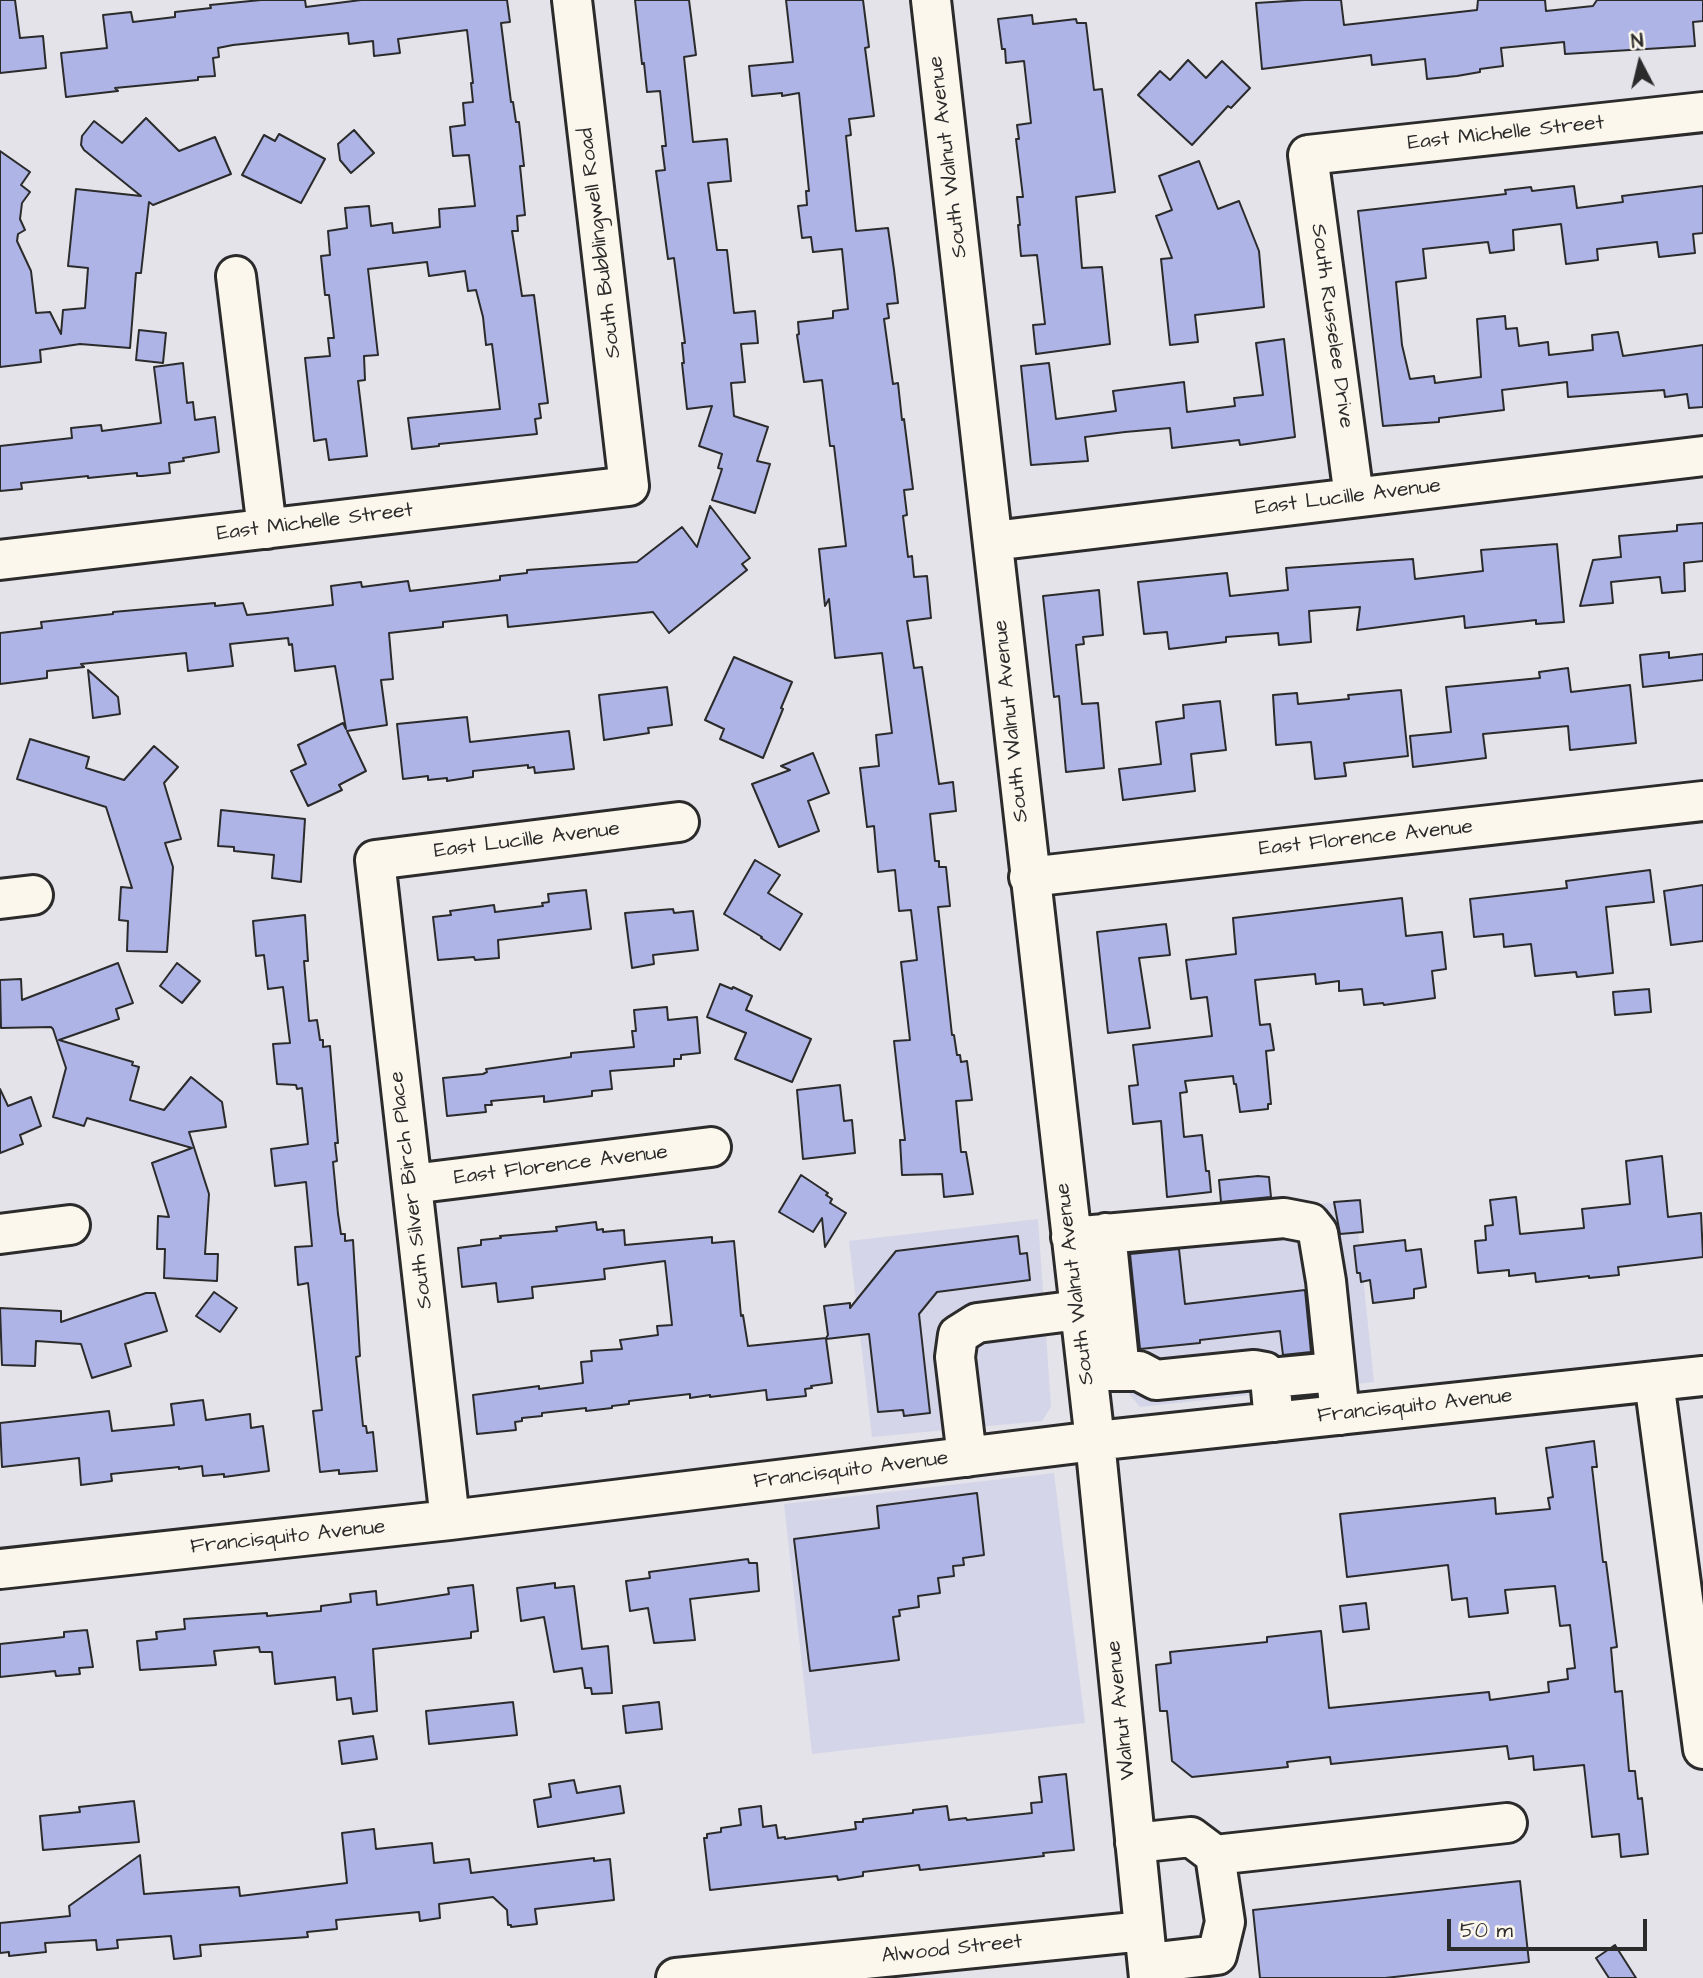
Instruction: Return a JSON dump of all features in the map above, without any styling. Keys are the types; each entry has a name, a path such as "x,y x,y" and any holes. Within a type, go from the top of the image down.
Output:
{"street":[{"name":"South Bubblingwell Road","path":"572,0 629,486"},
{"name":"South Walnut Avenue","path":"931,0 1029,877 1089,1235 1079,1310 1103,1371 1095,1441"},
{"name":"East Michelle Street","path":"1308,155 1703,112"},
{"name":"South Russelee Drive","path":"1308,155 1354,497"},
{"path":"236,276 267,529"},
{"name":"East Lucille Avenue","path":"993,541 1703,456"},
{"name":"East Michelle Street","path":"0,560 629,486"},
{"name":"East Florence Avenue","path":"1029,877 1703,801"},
{"name":"East Lucille Avenue","path":"375,860 679,822"},
{"name":"South Silver Birch Place","path":"375,860 450,1520"},
{"name":"East Florence Avenue","path":"412,1184 711,1147"},
{"path":"1273,1422 1270,1378 1265,1372 1254,1370 1156,1380 1139,1371 1103,1371 1089,1235 1284,1218 1310,1223 1318,1233 1320,1245 1339,1415"},
{"path":"0,1234 70,1225"},
{"path":"967,1457 955,1357 958,1335 976,1323 1079,1310"},
{"path":"1270,1378 1335,1372"},
{"name":"Francisquito Avenue","path":"0,1569 450,1520 1095,1441 1703,1376"},
{"path":"1654,1381 1703,1749"},
{"name":"Walnut Avenue","path":"1095,1441 1147,1957"},
{"path":"1135,1843 1191,1837 1214,1855 1507,1823"},
{"name":"Alwood Street","path":"676,1978 1217,1955 1225,1922 1214,1855"}],"shaded area":[{"path":"1355,1200 1374,1382 1140,1407 1126,1390 1109,1226"},
{"path":"1038,1219 1051,1407 1042,1421 872,1437 849,1241"},
{"path":"1054,1473 1085,1723 812,1754 784,1504"}],"building":[{"path":"0,0 15,0 20,38 43,36 46,68 0,73"},
{"path":"261,0 305,0 306,7 361,0 507,0 510,22 501,23 511,102 516,122 519,122 524,166 520,166 525,215 517,216 518,231 512,231 522,296 534,295 548,403 539,404 541,418 535,419 537,434 412,449 408,418 500,409 492,344 486,345 476,290 468,291 465,271 429,276 427,262 368,269 378,355 364,356 365,380 358,381 367,456 329,460 326,439 314,441 305,358 330,356 328,338 334,338 329,295 325,295 321,256 330,255 328,231 347,228 345,208 369,206 371,226 392,223 393,233 440,227 439,209 475,206 469,155 453,156 450,127 465,125 463,103 473,102 467,30 398,39 400,53 374,56 373,41 349,44 348,33 233,45 218,48 219,57 213,58 215,76 66,97 61,53 107,48 103,15 131,12 133,22 175,17 175,12 211,8 210,5"},
{"path":"635,0 689,0 696,55 684,57 693,142 727,139 731,181 708,183 717,250 727,250 734,313 755,311 758,343 741,344 745,382 731,383 734,416 768,427 757,461 770,464 755,513 712,500 722,469 718,468 722,454 699,446 712,406 687,409 682,363 682,343 685,343 674,258 668,259 656,171 665,170 662,146 666,146 660,91 647,92"},
{"path":"786,0 863,0 869,47 865,48 874,116 849,119 851,135 846,136 856,231 888,228 898,303 887,304 889,318 884,319 893,384 898,383 913,489 904,490 907,515 903,516 908,557 912,556 914,577 927,576 931,618 907,621 914,668 922,667 939,784 953,782 956,811 930,814 935,861 939,861 939,867 946,867 950,906 938,907 952,1035 961,1062 967,1061 972,1100 956,1101 961,1152 966,1152 973,1194 944,1197 942,1174 902,1175 900,1140 905,1140 894,1041 910,1040 901,962 917,960 911,910 899,911 895,870 878,872 874,826 867,827 860,768 879,766 876,735 892,733 882,653 835,658 829,599 825,606 819,549 846,546 834,446 830,446 822,380 804,382 797,335 798,322 833,318 833,311 848,309 842,249 813,252 811,237 802,238 798,206 807,205 806,191 809,191 799,93 752,96 749,66 793,62"},
{"path":"1341,0 1344,25 1477,10 1478,0 1545,0 1546,11 1593,6 1597,0 1703,0 1703,21 1693,22 1695,46 1565,54 1564,42 1501,48 1503,66 1457,76 1427,79 1425,59 1372,65 1371,55 1262,69 1256,3"},
{"path":"1032,15 1033,24 1076,19 1077,23 1086,23 1094,90 1102,89 1115,192 1076,197 1082,268 1102,267 1110,344 1036,354 1033,325 1045,324 1037,255 1021,256 1018,225 1017,197 1023,197 1016,139 1019,139 1017,125 1031,123 1024,61 1006,63 998,19"},
{"path":"1188,60 1206,78 1222,61 1250,88 1231,108 1228,106 1192,145 1138,95 1160,71 1170,80"},
{"path":"146,118 179,151 215,137 231,174 153,205 149,202 141,273 136,273 130,348 80,344 40,350 41,362 0,367 0,151 30,172 21,185 30,192 22,203 20,219 25,230 18,234 17,241 31,271 36,313 50,312 61,334 63,310 85,308 88,268 68,266 76,189 141,196 84,150 81,145 82,136 94,121 122,143"},
{"path":"354,130 374,153 351,173 340,160 338,144"},
{"path":"279,134 325,159 301,203 242,175 264,135 275,141"},
{"path":"1199,161 1218,209 1239,201 1259,251 1264,307 1195,315 1198,342 1170,345 1161,259 1172,258 1156,216 1172,210 1159,176"},
{"path":"1574,186 1577,208 1623,202 1622,196 1703,186 1703,233 1693,234 1695,253 1659,257 1657,242 1597,249 1598,260 1566,264 1561,224 1513,230 1514,250 1490,253 1488,242 1423,249 1426,278 1396,282 1402,345 1410,379 1434,376 1435,383 1481,377 1477,319 1505,316 1506,329 1517,328 1519,346 1548,342 1549,355 1593,350 1592,335 1618,332 1623,356 1703,345 1703,407 1689,408 1687,394 1665,397 1664,390 1568,397 1567,382 1502,390 1504,410 1439,418 1439,422 1383,426 1358,211 1506,194 1505,190 1531,187 1532,191"},
{"path":"139,330 166,333 163,363 136,360"},
{"path":"1284,339 1295,437 1240,445 1239,440 1172,448 1170,428 1125,432 1085,437 1088,461 1031,465 1021,366 1049,363 1056,419 1116,411 1113,391 1184,382 1187,412 1235,406 1234,398 1263,395 1256,343"},
{"path":"183,363 187,403 193,402 195,420 215,417 219,452 169,463 170,473 88,476 21,483 22,489 0,491 0,446 72,438 71,428 101,425 102,431 161,423 154,367"},
{"path":"710,506 750,558 742,564 747,570 669,633 653,612 508,627 507,615 443,622 443,627 389,633 393,679 381,680 387,725 347,731 366,771 339,785 342,790 308,806 291,771 306,764 298,745 343,723 346,729 335,666 295,671 292,644 289,645 288,638 230,644 233,666 188,671 186,653 81,664 84,667 47,671 47,678 0,684 0,633 42,628 41,622 113,612 215,603 215,606 243,603 247,615 267,613 333,605 331,586 361,582 362,587 408,581 410,591 500,580 500,576 527,573 527,570 637,562 682,527 697,547"},
{"path":"1703,523 1703,561 1684,563 1685,591 1662,593 1660,577 1611,582 1613,603 1580,606 1593,560 1621,557 1619,536 1677,531 1677,525"},
{"path":"1557,544 1564,622 1536,624 1536,620 1465,628 1464,616 1357,630 1360,607 1309,611 1311,642 1279,645 1278,633 1226,637 1226,642 1169,649 1167,632 1144,634 1138,582 1227,573 1230,596 1288,590 1286,568 1413,559 1415,579 1483,571 1481,550"},
{"path":"1099,590 1103,635 1083,637 1084,644 1076,645 1082,704 1098,703 1104,768 1066,772 1059,696 1054,697 1043,596"},
{"path":"1669,652 1669,658 1703,654 1703,680 1643,687 1640,655"},
{"path":"734,657 792,682 763,758 720,739 724,729 705,720"},
{"path":"1568,668 1571,692 1630,685 1636,743 1570,750 1568,726 1483,734 1486,758 1413,767 1410,736 1451,732 1446,687 1540,678 1539,672"},
{"path":"88,670 118,697 120,714 93,718"},
{"path":"667,687 672,725 648,728 649,733 604,740 599,695"},
{"path":"1401,690 1408,756 1344,763 1346,776 1315,779 1311,742 1276,745 1273,695 1297,693 1298,704 1349,699 1348,695"},
{"path":"1220,701 1226,750 1191,754 1195,791 1123,800 1119,769 1161,764 1156,722 1184,718 1183,705"},
{"path":"467,717 470,742 569,731 574,769 535,773 534,767 528,768 528,765 473,771 473,777 447,781 447,778 428,780 428,776 403,779 397,724"},
{"path":"30,739 89,757 86,768 124,780 154,746 178,767 164,783 181,839 165,843 173,867 167,952 127,951 128,921 119,920 121,887 132,888 106,807 17,779"},
{"path":"813,753 829,793 808,801 819,831 779,847 752,784 790,770 781,766"},
{"path":"221,810 305,819 301,882 272,878 274,855 234,851 234,847 218,846"},
{"path":"755,860 780,875 768,893 802,914 780,950 724,914"},
{"path":"1650,870 1654,902 1606,907 1613,973 1577,977 1576,972 1535,976 1531,944 1504,947 1503,934 1474,937 1470,899 1567,888 1566,881"},
{"path":"1703,885 1703,941 1671,945 1664,891"},
{"path":"586,890 591,929 498,940 499,958 438,960 433,917 451,915 450,911 494,905 495,912 543,906 542,903 549,902 548,894"},
{"path":"1402,898 1406,936 1442,932 1446,969 1432,971 1435,998 1364,1005 1362,989 1339,991 1339,981 1316,984 1315,974 1255,980 1260,1025 1270,1024 1274,1050 1266,1051 1271,1104 1268,1104 1268,1109 1240,1112 1233,1076 1185,1081 1187,1092 1180,1093 1184,1137 1202,1135 1211,1192 1167,1197 1161,1121 1133,1124 1129,1086 1138,1085 1133,1045 1212,1036 1207,997 1191,999 1186,960 1236,954 1233,918"},
{"path":"673,909 674,913 693,911 698,950 653,955 654,964 632,968 625,913"},
{"path":"305,915 308,961 304,961 309,1021 317,1020 323,1047 330,1046 338,1143 335,1143 337,1161 333,1162 338,1214 341,1234 345,1234 345,1241 353,1240 360,1356 356,1357 363,1426 366,1426 367,1433 373,1432 377,1471 339,1474 339,1470 320,1472 313,1411 322,1410 308,1283 298,1285 295,1247 312,1246 306,1182 275,1186 271,1149 308,1144 302,1088 277,1084 273,1044 290,1043 283,987 268,989 264,955 256,956 253,921"},
{"path":"1166,924 1170,955 1139,958 1150,1028 1108,1033 1097,932"},
{"path":"118,963 133,1003 116,1009 119,1019 59,1040 133,1062 132,1065 139,1067 130,1100 164,1110 191,1077 222,1102 226,1127 189,1132 209,1194 205,1254 218,1254 217,1281 164,1278 165,1249 157,1249 158,1216 169,1217 152,1163 192,1148 87,1118 84,1126 53,1117 66,1068 53,1029 1,1028 0,980 21,979 22,1000"},
{"path":"177,963 200,981 182,1003 160,986"},
{"path":"720,984 752,996 746,1010 811,1039 792,1082 735,1059 746,1033 707,1017"},
{"path":"1649,989 1651,1012 1615,1015 1613,992"},
{"path":"667,1007 668,1020 697,1017 700,1053 681,1055 681,1059 674,1059 674,1066 610,1071 612,1089 592,1091 592,1096 544,1102 544,1096 491,1101 492,1105 485,1105 486,1112 447,1116 443,1078 483,1074 487,1072 486,1069 571,1057 571,1053 634,1047 634,1010"},
{"path":"840,1085 844,1121 852,1120 855,1153 803,1159 797,1090"},
{"path":"0,1089 8,1106 31,1097 41,1126 20,1135 23,1144 0,1153"},
{"path":"1662,1156 1668,1217 1701,1213 1703,1257 1618,1267 1619,1275 1536,1282 1535,1273 1509,1276 1509,1270 1478,1273 1475,1241 1486,1240 1485,1226 1493,1225 1490,1200 1516,1197 1520,1234 1584,1228 1582,1209 1630,1204 1626,1161"},
{"path":"801,1175 828,1193 826,1195 832,1199 830,1203 846,1213 825,1247 822,1218 813,1232 779,1212"},
{"path":"1269,1177 1271,1197 1221,1202 1219,1180"},
{"path":"1360,1200 1363,1232 1340,1234 1334,1202"},
{"path":"596,1222 597,1230 603,1229 603,1232 624,1230 625,1245 712,1237 712,1243 734,1241 741,1316 743,1315 748,1346 826,1338 828,1335 824,1306 850,1303 850,1308 896,1251 1018,1236 1020,1254 1027,1253 1030,1280 937,1292 919,1314 930,1413 904,1416 903,1410 878,1412 869,1334 826,1339 832,1383 805,1389 806,1396 767,1400 766,1390 710,1397 690,1398 690,1394 629,1401 629,1404 612,1408 542,1413 542,1416 522,1418 522,1421 515,1422 516,1430 477,1434 473,1395 583,1383 581,1362 592,1361 591,1351 622,1349 620,1340 658,1335 657,1326 672,1325 665,1261 604,1269 605,1279 532,1287 533,1298 498,1302 496,1283 462,1287 458,1248 481,1245 481,1240 501,1238 500,1236 557,1231 556,1227"},
{"path":"1405,1240 1406,1251 1421,1249 1426,1287 1414,1289 1414,1298 1373,1303 1370,1280 1361,1282 1360,1273 1357,1273 1354,1246"},
{"path":"1179,1249 1185,1304 1305,1290 1311,1352 1283,1355 1280,1331 1140,1349 1130,1254"},
{"path":"214,1292 237,1308 220,1332 196,1316"},
{"path":"146,1293 155,1293 167,1331 125,1344 131,1366 92,1378 81,1344 36,1341 35,1366 2,1365 0,1308 61,1311 61,1322"},
{"path":"203,1400 206,1420 250,1414 251,1428 263,1426 269,1471 224,1477 224,1474 203,1476 202,1466 179,1467 111,1474 112,1481 81,1485 79,1458 2,1467 0,1423 109,1411 112,1431 174,1425 171,1404"},
{"path":"1594,1441 1597,1467 1592,1467 1603,1562 1606,1562 1617,1647 1611,1648 1615,1692 1622,1691 1629,1771 1635,1771 1638,1799 1642,1798 1648,1854 1621,1857 1619,1834 1592,1837 1584,1765 1534,1770 1533,1756 1509,1759 1507,1746 1331,1764 1330,1757 1287,1762 1288,1767 1192,1777 1172,1761 1167,1711 1160,1711 1156,1665 1171,1663 1170,1652 1267,1642 1267,1637 1321,1631 1329,1708 1489,1692 1490,1700 1549,1692 1548,1682 1568,1679 1567,1669 1575,1668 1570,1625 1560,1626 1555,1586 1505,1590 1508,1613 1469,1617 1467,1598 1452,1600 1448,1565 1347,1577 1340,1514 1495,1498 1496,1514 1550,1509 1548,1498 1553,1497 1546,1448"},
{"path":"977,1493 984,1555 963,1558 964,1565 953,1566 954,1576 938,1578 940,1593 918,1596 919,1607 899,1610 900,1616 893,1617 899,1660 810,1671 794,1539 879,1528 877,1506"},
{"path":"748,1559 749,1563 757,1563 759,1591 690,1599 695,1640 654,1643 648,1608 630,1611 626,1581 650,1578 649,1572"},
{"path":"555,1583 555,1588 574,1586 582,1649 608,1646 612,1693 592,1694 591,1688 585,1688 582,1668 554,1672 544,1617 521,1621 517,1588"},
{"path":"473,1585 478,1631 471,1632 471,1638 373,1649 377,1711 353,1714 351,1698 337,1700 335,1677 275,1684 272,1652 260,1652 259,1647 214,1651 216,1665 140,1670 137,1641 157,1639 156,1632 185,1629 184,1619 321,1611 321,1606 351,1602 350,1594 376,1591 377,1605 449,1594 448,1588"},
{"path":"1366,1603 1369,1629 1343,1632 1340,1606"},
{"path":"87,1630 93,1667 79,1668 80,1674 56,1676 55,1671 0,1677 0,1644 64,1637 64,1632"},
{"path":"513,1702 517,1735 429,1744 426,1711"},
{"path":"659,1702 662,1729 626,1733 623,1706"},
{"path":"373,1736 377,1759 342,1764 339,1741"},
{"path":"1066,1774 1074,1850 920,1870 919,1865 863,1872 863,1876 838,1880 837,1876 710,1890 704,1838 707,1838 707,1834 721,1832 721,1828 741,1825 739,1809 761,1806 763,1827 776,1825 778,1838 785,1839 856,1829 855,1822 863,1822 863,1819 947,1806 949,1820 967,1820 1032,1813 1031,1803 1042,1802 1039,1777"},
{"path":"574,1780 577,1793 620,1786 624,1813 538,1827 534,1800 551,1797 549,1784"},
{"path":"134,1801 139,1842 43,1850 40,1816 80,1812 79,1807"},
{"path":"374,1829 376,1849 432,1843 434,1863 469,1859 471,1873 594,1858 594,1861 610,1859 614,1900 535,1909 537,1924 511,1927 508,1925 507,1910 493,1897 439,1904 440,1918 420,1921 419,1912 336,1920 337,1929 307,1932 308,1937 200,1945 201,1956 174,1959 171,1936 117,1940 118,1948 97,1950 96,1940 45,1943 46,1952 9,1956 9,1952 0,1953 0,1923 70,1916 69,1906 140,1855 144,1894 239,1887 240,1896 347,1883 342,1833"},
{"path":"1520,1881 1529,1962 1385,1978 1260,1978 1253,1910"},
{"path":"1615,1945 1636,1978 1609,1978 1596,1958"}]}
